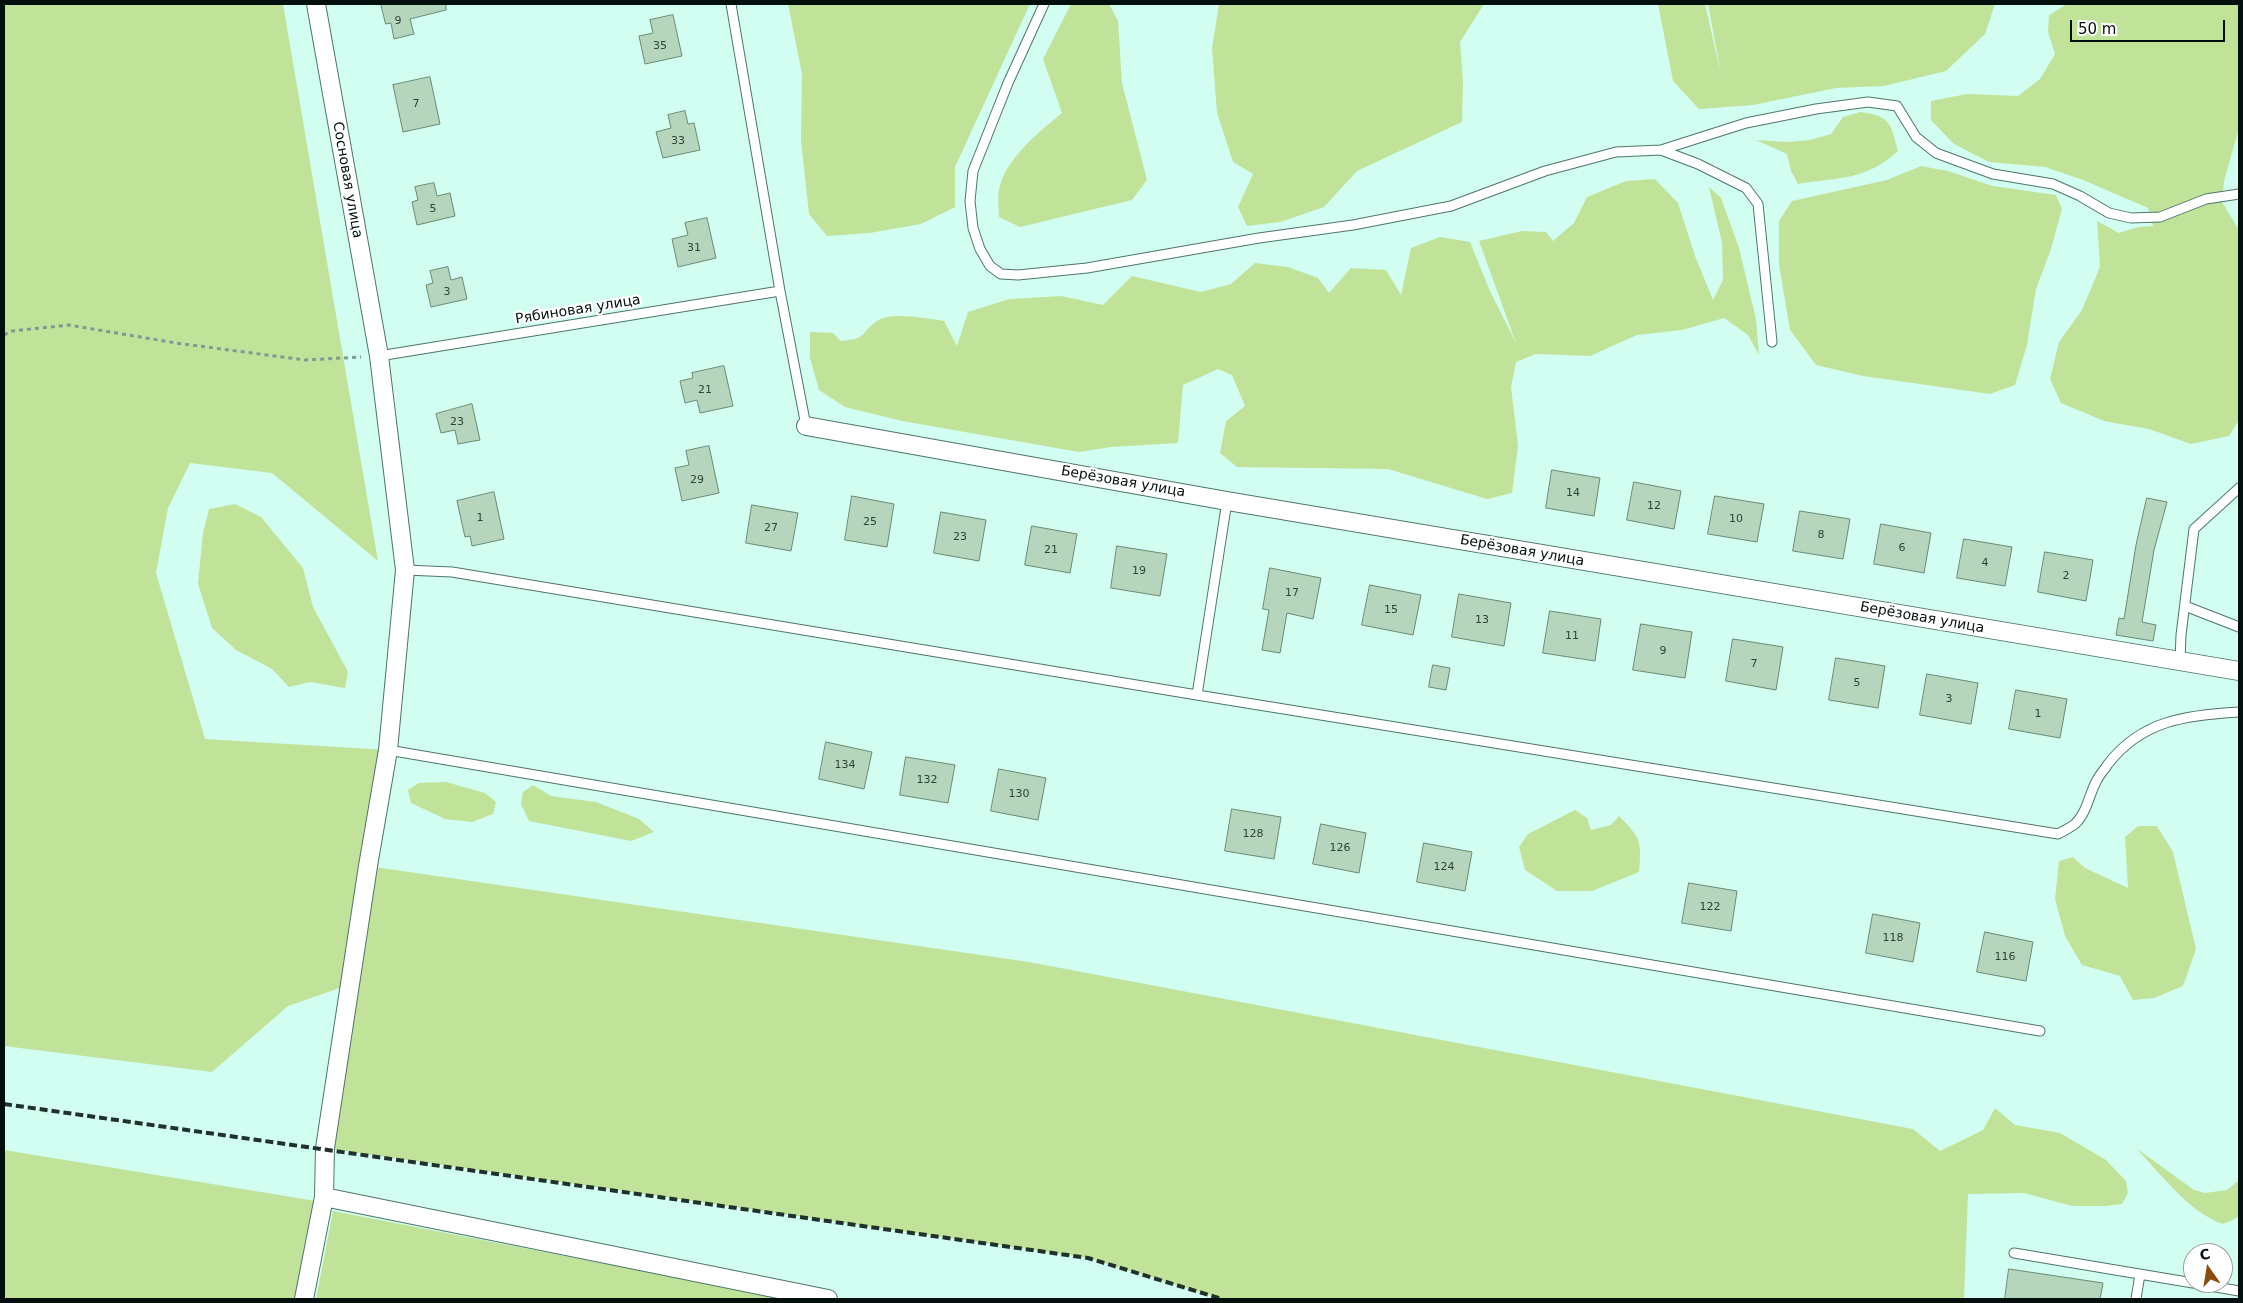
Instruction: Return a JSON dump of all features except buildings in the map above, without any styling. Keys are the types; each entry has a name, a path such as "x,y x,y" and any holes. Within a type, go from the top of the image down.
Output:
{"street":[{"name":"Сосновая улица","path":"304,1299 324,1197 325,1148 368,866 388,750 405,570 379,356 316,4"},
{"name":"Берёзовая улица","path":"806,426 1227,501 2239,671"},
{"path":"324,1197 828,1299"}],"lane":[{"path":"731,4 780,291 806,426"},
{"path":"1044,4 1008,84 973,171 970,201 973,228 980,249 990,266 1001,274 1018,275 1087,268 1259,238 1353,226 1451,206 1545,170 1616,152 1661,150 1746,123 1816,109 1868,102 1896,106 1916,137 1936,154 1993,174 2053,184 2080,196 2109,213 2131,218 2160,217 2206,199 2239,194"},
{"path":"1661,150 1698,164 1746,188 1758,204 1772,342"},
{"name":"Рябиновая улица","path":"379,356 780,291"},
{"path":"2180,661 2194,529 2239,488"},
{"path":"1197,695 1227,501"},
{"path":"405,570 452,572 2058,834 2075,824 2087,806 2097,779 2116,755 2153,726 2185,718 2239,712"},
{"path":"2185,606 2239,627"},
{"path":"388,750 2040,1031"},
{"path":"2014,1253 2183,1281"},
{"path":"2136,1299 2140,1274"}],"path":[{"path":"4,335 12,331 69,326 176,343 305,360 379,356"}],"green space":[{"path":"4,4 283,4 378,561 272,473 190,463 168,508 156,573 205,739 388,750 368,866 1029,962 1913,1129 1940,1151 1983,1130 1995,1108 2015,1125 2060,1133 2106,1160 2126,1181 2128,1193 2122,1204 2072,1206 2024,1193 1968,1194 1964,1299 1222,1299 1088,1258 325,1148 351,984 288,1006 212,1072 4,1046"},
{"path":"788,4 1030,4 955,167 955,207 921,224 870,233 827,236 809,214 801,140 802,74"},
{"path":"1071,4 1109,4 1118,21 1122,83 1147,180 1132,200 1020,227 999,217 999,190 1002,179 1015,157 1034,137 1062,113 1043,59"},
{"path":"1219,4 1484,4 1460,42 1463,81 1462,122 1357,171 1324,207 1280,222 1247,226 1238,207 1253,174 1233,162 1217,113 1212,48"},
{"path":"1658,4 1705,4 1721,74 1708,4 1995,4 1985,34 1946,71 1884,86 1836,88 1753,105 1699,109 1673,81"},
{"path":"2067,4 2239,4 2239,128 2224,181 2222,202 2239,230 2239,420 2229,436 2191,444 2149,429 2104,421 2061,403 2050,379 2059,342 2082,310 2100,267 2097,221 2119,233 2138,227 2153,226 2148,208 2083,180 2045,167 1989,162 1954,144 1931,120 1931,101 1967,94 2018,96 2040,79 2055,54 2048,32 2049,15"},
{"path":"1860,112 1870,113 1888,122 1898,151 1886,161 1863,173 1798,184 1791,171 1787,154 1756,140 1787,142 1810,140 1831,134 1843,117"},
{"path":"1921,166 1948,171 1993,186 2056,195 2062,209 2051,249 2036,289 2027,345 2015,385 1990,394 1863,376 1816,365 1790,330 1779,265 1779,221 1792,201 1887,180"},
{"path":"1655,179 1678,203 1695,256 1713,300 1723,280 1722,243 1709,187 1721,198 1739,248 1756,319 1759,355 1748,335 1724,318 1682,330 1637,335 1590,356 1536,354 1516,362 1511,387 1518,446 1512,493 1487,499 1388,469 1237,467 1220,453 1226,421 1245,406 1232,375 1218,369 1183,385 1178,443 1111,447 1079,452 902,421 845,407 819,390 810,358 810,332 833,333 841,341 850,340 863,335 871,325 883,318 910,316 944,321 957,346 968,312 1009,299 1061,296 1103,305 1132,276 1201,292 1231,284 1255,263 1288,267 1318,278 1329,293 1351,268 1386,270 1401,295 1411,248 1440,237 1470,242 1489,289 1516,343 1479,241 1522,231 1546,232 1553,241 1574,223 1587,197 1626,181"},
{"path":"235,504 261,517 303,568 313,607 348,672 345,688 310,682 289,687 272,669 236,650 212,628 198,584 203,533 209,509"},
{"path":"446,782 485,793 496,802 493,814 472,822 445,819 411,803 408,790 419,783"},
{"path":"533,785 551,796 596,802 639,819 654,832 631,841 529,821 521,804 523,792"},
{"path":"1575,810 1587,818 1591,830 1611,825 1619,816 1636,835 1640,847 1639,872 1592,891 1557,891 1525,870 1519,847 1528,834"},
{"path":"2138,826 2157,826 2173,852 2196,949 2183,986 2154,998 2133,1000 2120,976 2082,965 2065,936 2055,899 2059,861 2073,857 2085,868 2128,888 2125,837"},
{"path":"2136,1148 2194,1190 2205,1193 2227,1190 2239,1180 2239,1217 2223,1224 2198,1211 2176,1191"},
{"path":"4,1150 316,1201 295,1299 4,1299"},
{"path":"333,1211 786,1299 316,1299"}],"railway":[{"path":"4,1104 1088,1258 1222,1299"}]}
